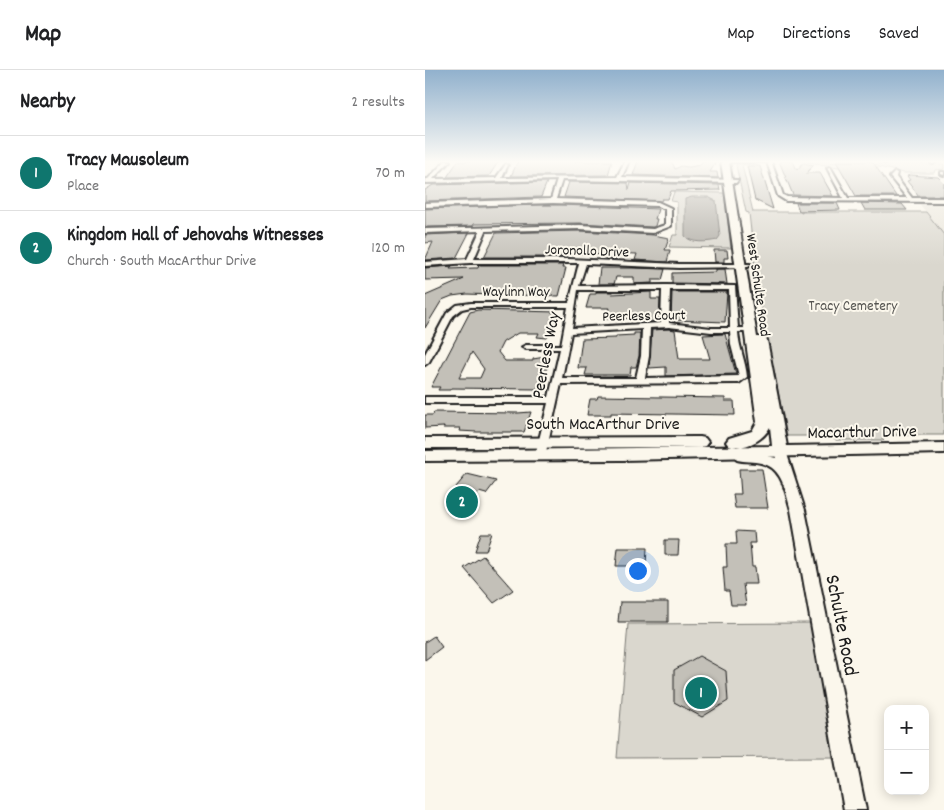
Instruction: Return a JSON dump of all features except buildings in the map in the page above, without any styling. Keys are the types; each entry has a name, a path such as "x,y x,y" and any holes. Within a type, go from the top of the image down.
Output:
{"main road":[{"name":"West Schulte Road","path":"734,196 745,265 750,330 754,353"},
{"name":"West Schulte Road","path":"745,265 753,299"},
{"name":"Schulte Road","path":"753,299 779,446"},
{"name":"Schulte Road","path":"754,353 758,362 779,446"},
{"path":"734,442 754,437 760,433 763,426 753,362 754,353"},
{"name":"South MacArthur Drive","path":"425,456 542,449 734,442 779,446"},
{"name":"South MacArthur Drive","path":"425,443 542,449 689,452 779,446"},
{"name":"Macarthur Drive","path":"779,446 944,443"},
{"name":"Macarthur Drive","path":"779,446 944,448"}],"street":[{"path":"553,201 554,196"},
{"path":"781,196 786,199 944,200"},
{"path":"844,196 847,200"},
{"path":"907,196 911,200"},
{"path":"425,205 553,201 665,206 669,208 668,226 661,230 580,227 425,231"},
{"path":"470,262 484,230"},
{"name":"Joronollo Drive","path":"425,264 583,262 679,266 745,265"},
{"name":"Peerless Way","path":"542,449 565,347 575,288 583,262"},
{"path":"665,325 666,286"},
{"path":"558,380 739,380 743,377 735,345 732,288 666,286 575,288"},
{"name":"Waylinn Way","path":"425,362 449,315 460,307 471,304 572,305"},
{"name":"Peerless Court","path":"568,330 665,325 711,330 750,330"},
{"path":"640,380 645,356 646,326"},
{"path":"526,348 565,347"},
{"path":"425,400 553,400"},
{"name":"Schulte Road","path":"779,446 798,510 855,810"},
{"path":"689,452 709,457 761,457 776,463 789,477"}],"shaded area":[{"path":"708,197 716,201 720,236 717,240 695,241 685,236 685,199"},
{"path":"918,202 944,202 944,235 926,212"}],"green space":[{"path":"673,196 724,196 731,248 669,247 673,235 677,235 677,202 671,201"},
{"name":"Tracy Cemetery","path":"742,196 749,196 753,212 926,212 944,235 944,435 888,435 883,440 836,440 826,436 787,436 757,286 749,213 746,212"},
{"path":"813,623 837,757 617,758 628,624"}],"place":[{"name":"Kingdom Hall of Jehovahs Witnesses","path":"462,502"},
{"name":"Tracy Mausoleum","path":"701,693"}]}
